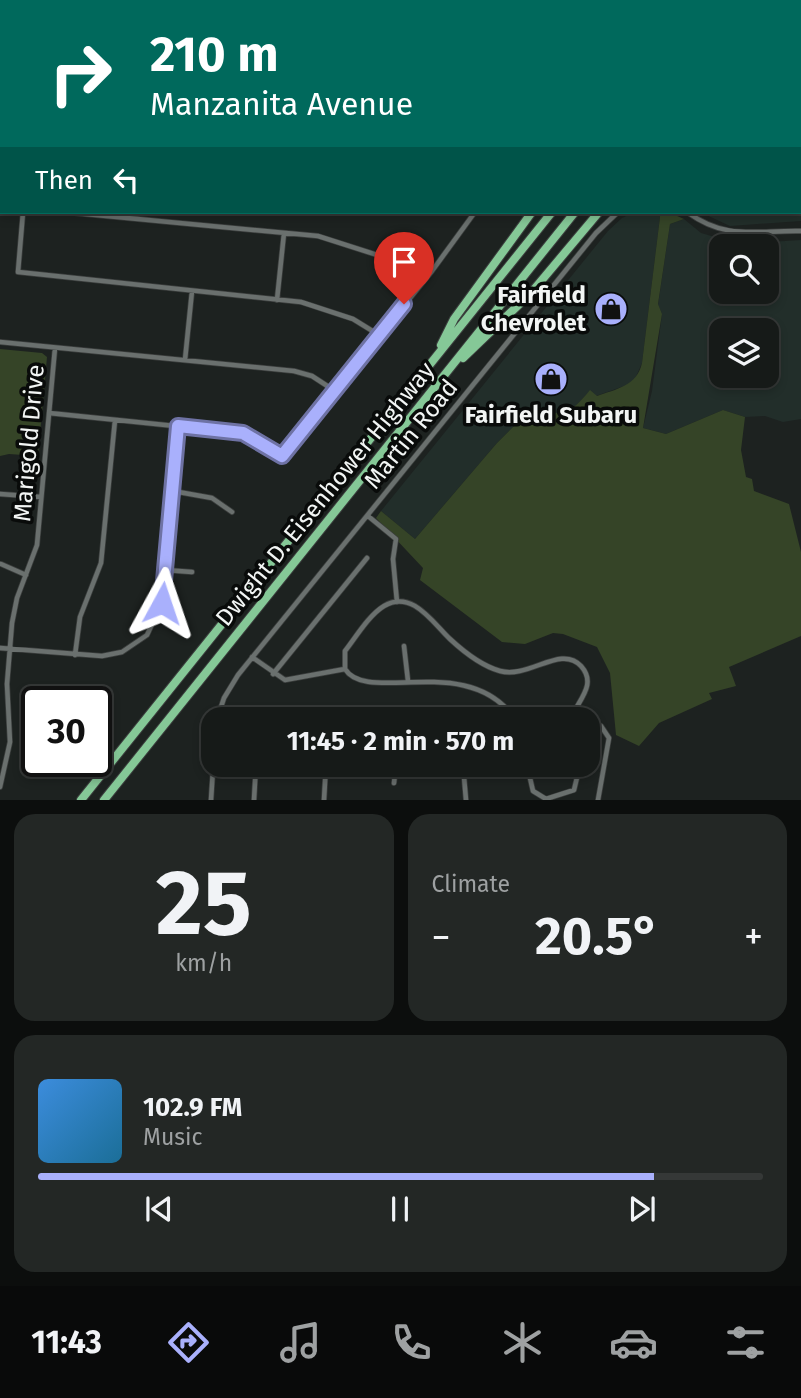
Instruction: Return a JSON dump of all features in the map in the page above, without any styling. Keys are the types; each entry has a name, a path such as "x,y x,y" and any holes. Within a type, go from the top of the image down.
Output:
{"highway":[{"path":"434,359 454,319 531,214"},
{"name":"Dwight D. Eisenhower Highway","path":"80,800 550,214"},
{"name":"Dwight D. Eisenhower Highway","path":"104,800 573,214"},
{"path":"450,368 486,340 531,293 597,214"}],"street":[{"path":"23,214 18,272 301,302 361,322 379,335"},
{"path":"85,214 334,239 396,261 424,280"},
{"path":"49,413 243,433 282,456 424,280 474,214"},
{"name":"Martin Road","path":"222,707 230,686 252,657 596,233 616,214"},
{"path":"690,214 705,224 728,232 801,231"},
{"path":"277,300 284,233"},
{"path":"185,360 192,291"},
{"path":"0,342 304,373 335,391"},
{"name":"Marigold Drive","path":"0,787 9,755 9,649 14,609 36,554 55,348"},
{"path":"75,655 80,617 101,563 115,420"},
{"path":"0,648 75,655 111,655 139,642 153,627 160,612 178,426"},
{"path":"173,491 212,498 232,512"},
{"path":"0,494 41,498"},
{"path":"368,516 396,539 393,559 397,602"},
{"path":"273,674 367,558"},
{"path":"1,564 26,575"},
{"path":"165,570 192,572"},
{"path":"504,707 496,699 482,692 439,681 365,682 349,675 344,657 349,645 377,612 397,602 420,609 461,648 502,671 530,670 560,658 576,661 583,668 588,681 578,707"},
{"path":"404,646 408,681"},
{"path":"252,657 273,674 292,680 345,668"},
{"path":"0,713 8,714"},
{"path":"598,800 609,738 600,726"},
{"path":"211,800 212,777"},
{"path":"254,800 255,777"},
{"path":"324,800 325,777"},
{"path":"394,783 395,777"},
{"path":"464,777 466,800"},
{"path":"531,777 536,795 546,799 559,798 574,790 577,777"}],"shaded area":[{"path":"631,214 659,214 660,217 642,363 635,379 627,385 596,396 590,391 570,412 553,414 534,406 497,443 415,539 381,511 608,231"},
{"path":"704,214 801,214 801,221 730,226"},
{"path":"684,219 701,233 709,235 709,304 779,304 779,241 801,240 801,419 783,422 765,416 745,417 723,410 666,434 643,428 652,391 662,314 658,305 670,224"}],"green space":[{"path":"659,214 673,214 684,219 670,224 658,304 662,314 643,428 666,434 723,410 745,417 741,450 746,477 752,479 754,491 789,504 801,552 801,636 729,667 736,686 709,693 712,699 659,723 639,746 616,735 610,673 597,647 553,633 525,644 502,642 420,580 423,568 376,518 381,511 415,539 497,443 534,406 552,412 565,412 590,390 597,396 625,386 636,377 642,363"},
{"path":"0,349 42,353 47,357 38,456 0,456"}],"place":[{"name":"Fairfield Chevrolet","path":"611,309"},
{"name":"Fairfield Subaru","path":"551,379"}],"route":[{"path":"162,603 178,426 243,433 254,437 282,456 404,304"}]}
